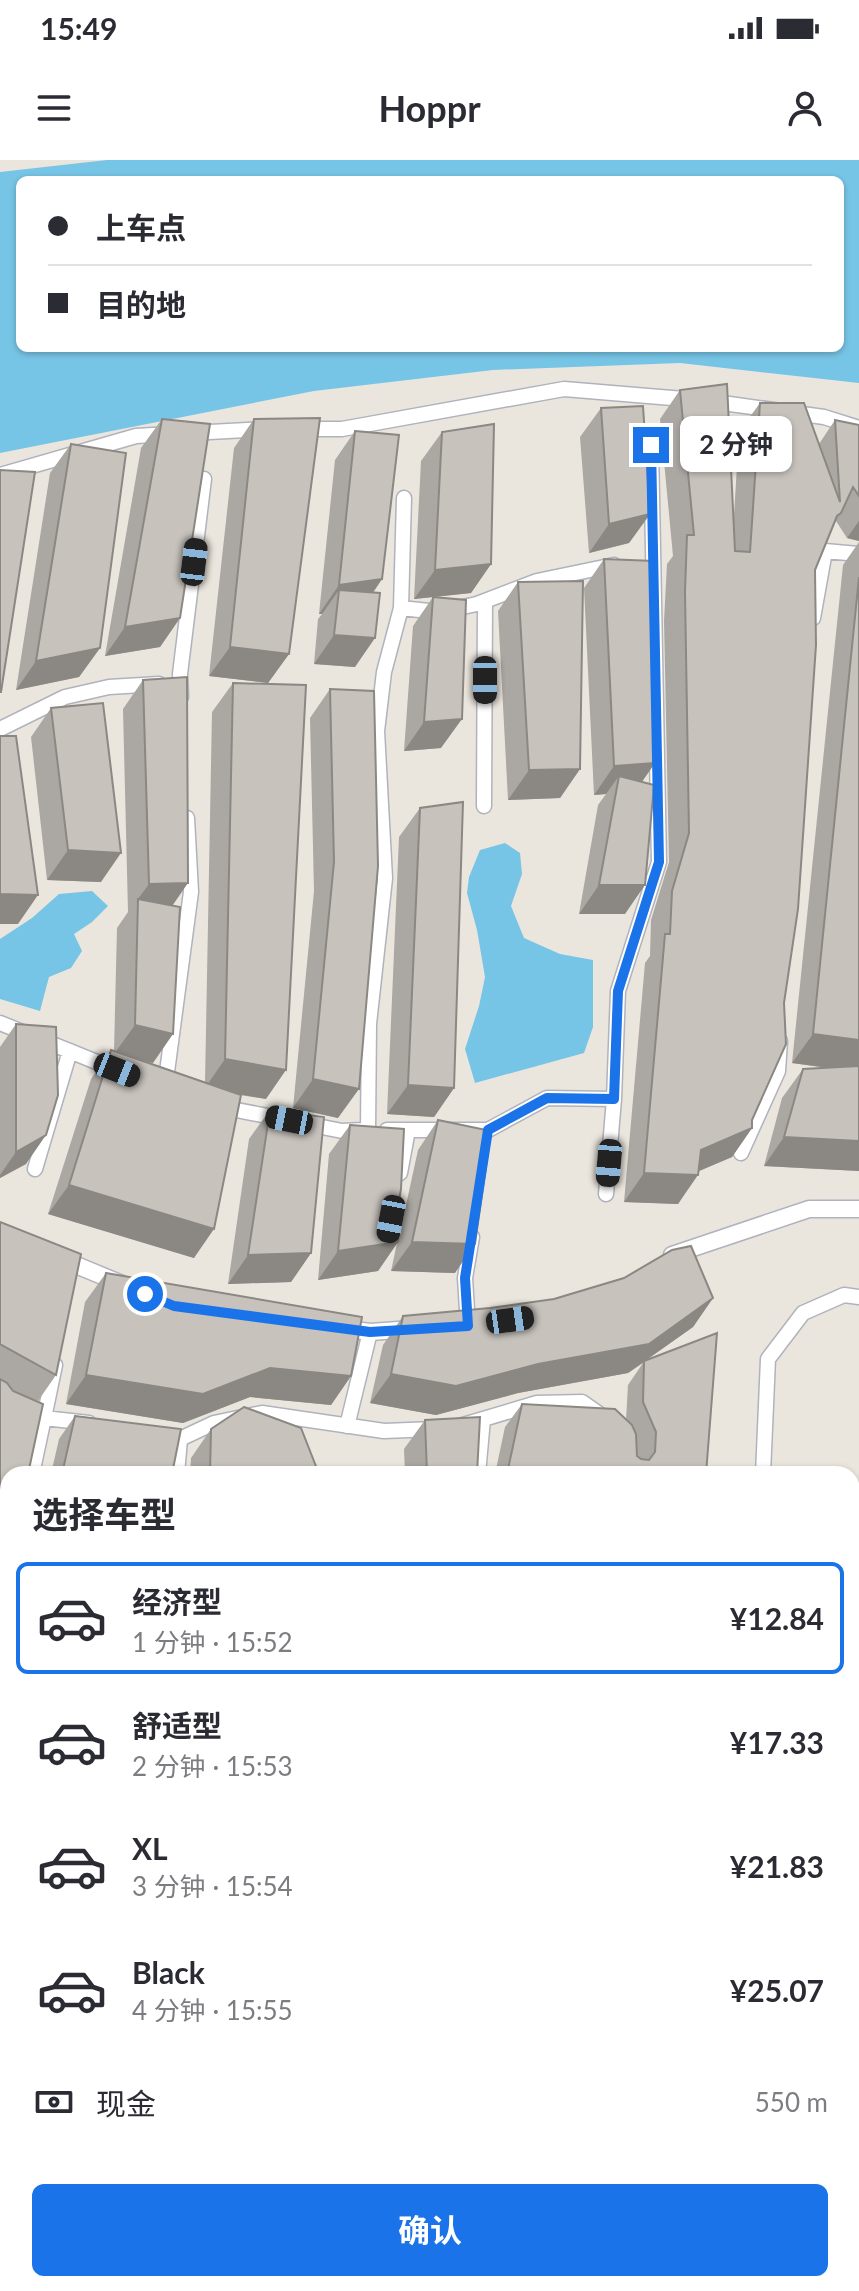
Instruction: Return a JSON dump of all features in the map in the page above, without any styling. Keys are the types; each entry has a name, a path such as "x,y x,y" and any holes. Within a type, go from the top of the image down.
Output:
{"street":[{"path":"0,475 136,436 251,429 342,429 564,389 708,401 824,417 859,428"},
{"path":"606,1194 618,991 659,862 651,445"},
{"path":"182,712 181,682 204,479"},
{"path":"368,1130 369,1024 385,878 377,731 384,672 401,608 404,498"},
{"path":"810,637 825,551 859,554"},
{"path":"401,608 438,612 485,601 537,581 622,563"},
{"path":"637,563 653,563"},
{"path":"484,806 485,601"},
{"path":"0,729 65,697 109,687 181,682"},
{"path":"0,1023 157,1086 191,892 186,802"},
{"path":"741,1153 785,1072 781,1025"},
{"path":"35,1169 70,1051"},
{"path":"212,1105 234,1117 342,1131 408,1130 487,1137 547,1098 614,1099"},
{"path":"397,1190 408,1130"},
{"path":"655,1265 676,1252 809,1209 859,1209"},
{"path":"467,1325 465,1278 476,1219"},
{"path":"43,1251 130,1288"},
{"path":"763,1466 768,1359 803,1313 844,1295 859,1297"},
{"path":"325,1326 370,1332 426,1328"},
{"path":"347,1426 370,1332"},
{"path":"34,1466 59,1351"},
{"path":"152,1434 180,1439 214,1423 262,1413 384,1431 452,1428 537,1403 582,1402 615,1425"},
{"path":"0,1405 44,1418 110,1426"},
{"path":"479,1466 483,1419"},
{"path":"178,1466 180,1439"}],"water":[{"path":"107,160 859,160 859,383 680,363 493,370 314,391 0,453 0,172"},
{"path":"505,843 520,853 522,874 511,906 524,938 560,954 593,960 593,1027 584,1053 475,1083 465,1049 485,977 467,893 469,877 480,850"},
{"path":"92,891 108,906 74,934 82,951 71,968 49,977 40,1011 0,999 0,939 32,918 59,894"}],"building":[{"path":"727,384 735,551 750,552 760,403 804,403 840,502 835,420 859,425 859,496 853,487 837,516 815,570 816,645 798,909 784,1003 786,1044 752,1120 752,1128 701,1150 698,1175 644,1173 665,934 670,934 672,891 689,833 685,592 687,535 694,535 680,390"},
{"path":"643,406 650,514 609,524 601,408"},
{"path":"320,418 289,654 230,647 254,419"},
{"path":"162,419 210,424 180,618 125,627"},
{"path":"494,424 491,564 435,570 442,432"},
{"path":"355,431 399,435 382,579 339,585"},
{"path":"71,444 126,453 100,648 36,661"},
{"path":"0,470 35,472 1,692 0,692"},
{"path":"604,559 654,561 655,763 614,766"},
{"path":"859,577 859,1040 813,1034"},
{"path":"583,581 580,769 529,770 518,582"},
{"path":"339,590 380,593 375,638 334,635"},
{"path":"433,597 466,600 462,719 424,722"},
{"path":"187,677 188,883 149,884 143,680"},
{"path":"233,683 306,685 286,1070 225,1059"},
{"path":"330,689 374,691 378,866 359,1089 313,1079 334,862"},
{"path":"103,703 121,853 68,850 51,708"},
{"path":"0,736 16,736 38,895 0,894"},
{"path":"619,776 654,785 645,885 599,885"},
{"path":"463,802 454,1088 408,1085 420,808"},
{"path":"138,899 180,907 173,1034 135,1025"},
{"path":"16,1024 56,1027 58,1095 46,1135 16,1152"},
{"path":"111,1050 241,1095 214,1229 69,1185"},
{"path":"859,1066 859,1141 784,1137 803,1069"},
{"path":"270,1110 324,1117 311,1253 248,1255"},
{"path":"438,1120 491,1131 475,1244 412,1242"},
{"path":"350,1125 404,1129 396,1218 398,1242 338,1251"},
{"path":"0,1222 81,1254 56,1375 0,1344"},
{"path":"691,1246 713,1298 649,1344 538,1364 456,1386 391,1374 403,1316 554,1299 624,1278 672,1250"},
{"path":"106,1273 362,1317 351,1376 270,1368 203,1394 86,1375"},
{"path":"717,1333 707,1466 509,1466 522,1404 615,1409 632,1425 636,1434 637,1456 649,1460 655,1452 656,1432 643,1402 644,1361"},
{"path":"0,1379 13,1391 43,1404 30,1466 0,1466"},
{"path":"244,1407 301,1428 316,1466 210,1466 211,1429"},
{"path":"75,1416 181,1429 174,1466 64,1466"},
{"path":"480,1417 477,1466 427,1466 425,1420"}],"route":[{"path":"145,1294 174,1306 370,1332 468,1326 465,1278 488,1130 547,1098 614,1099 618,991 659,862 651,445"}]}
